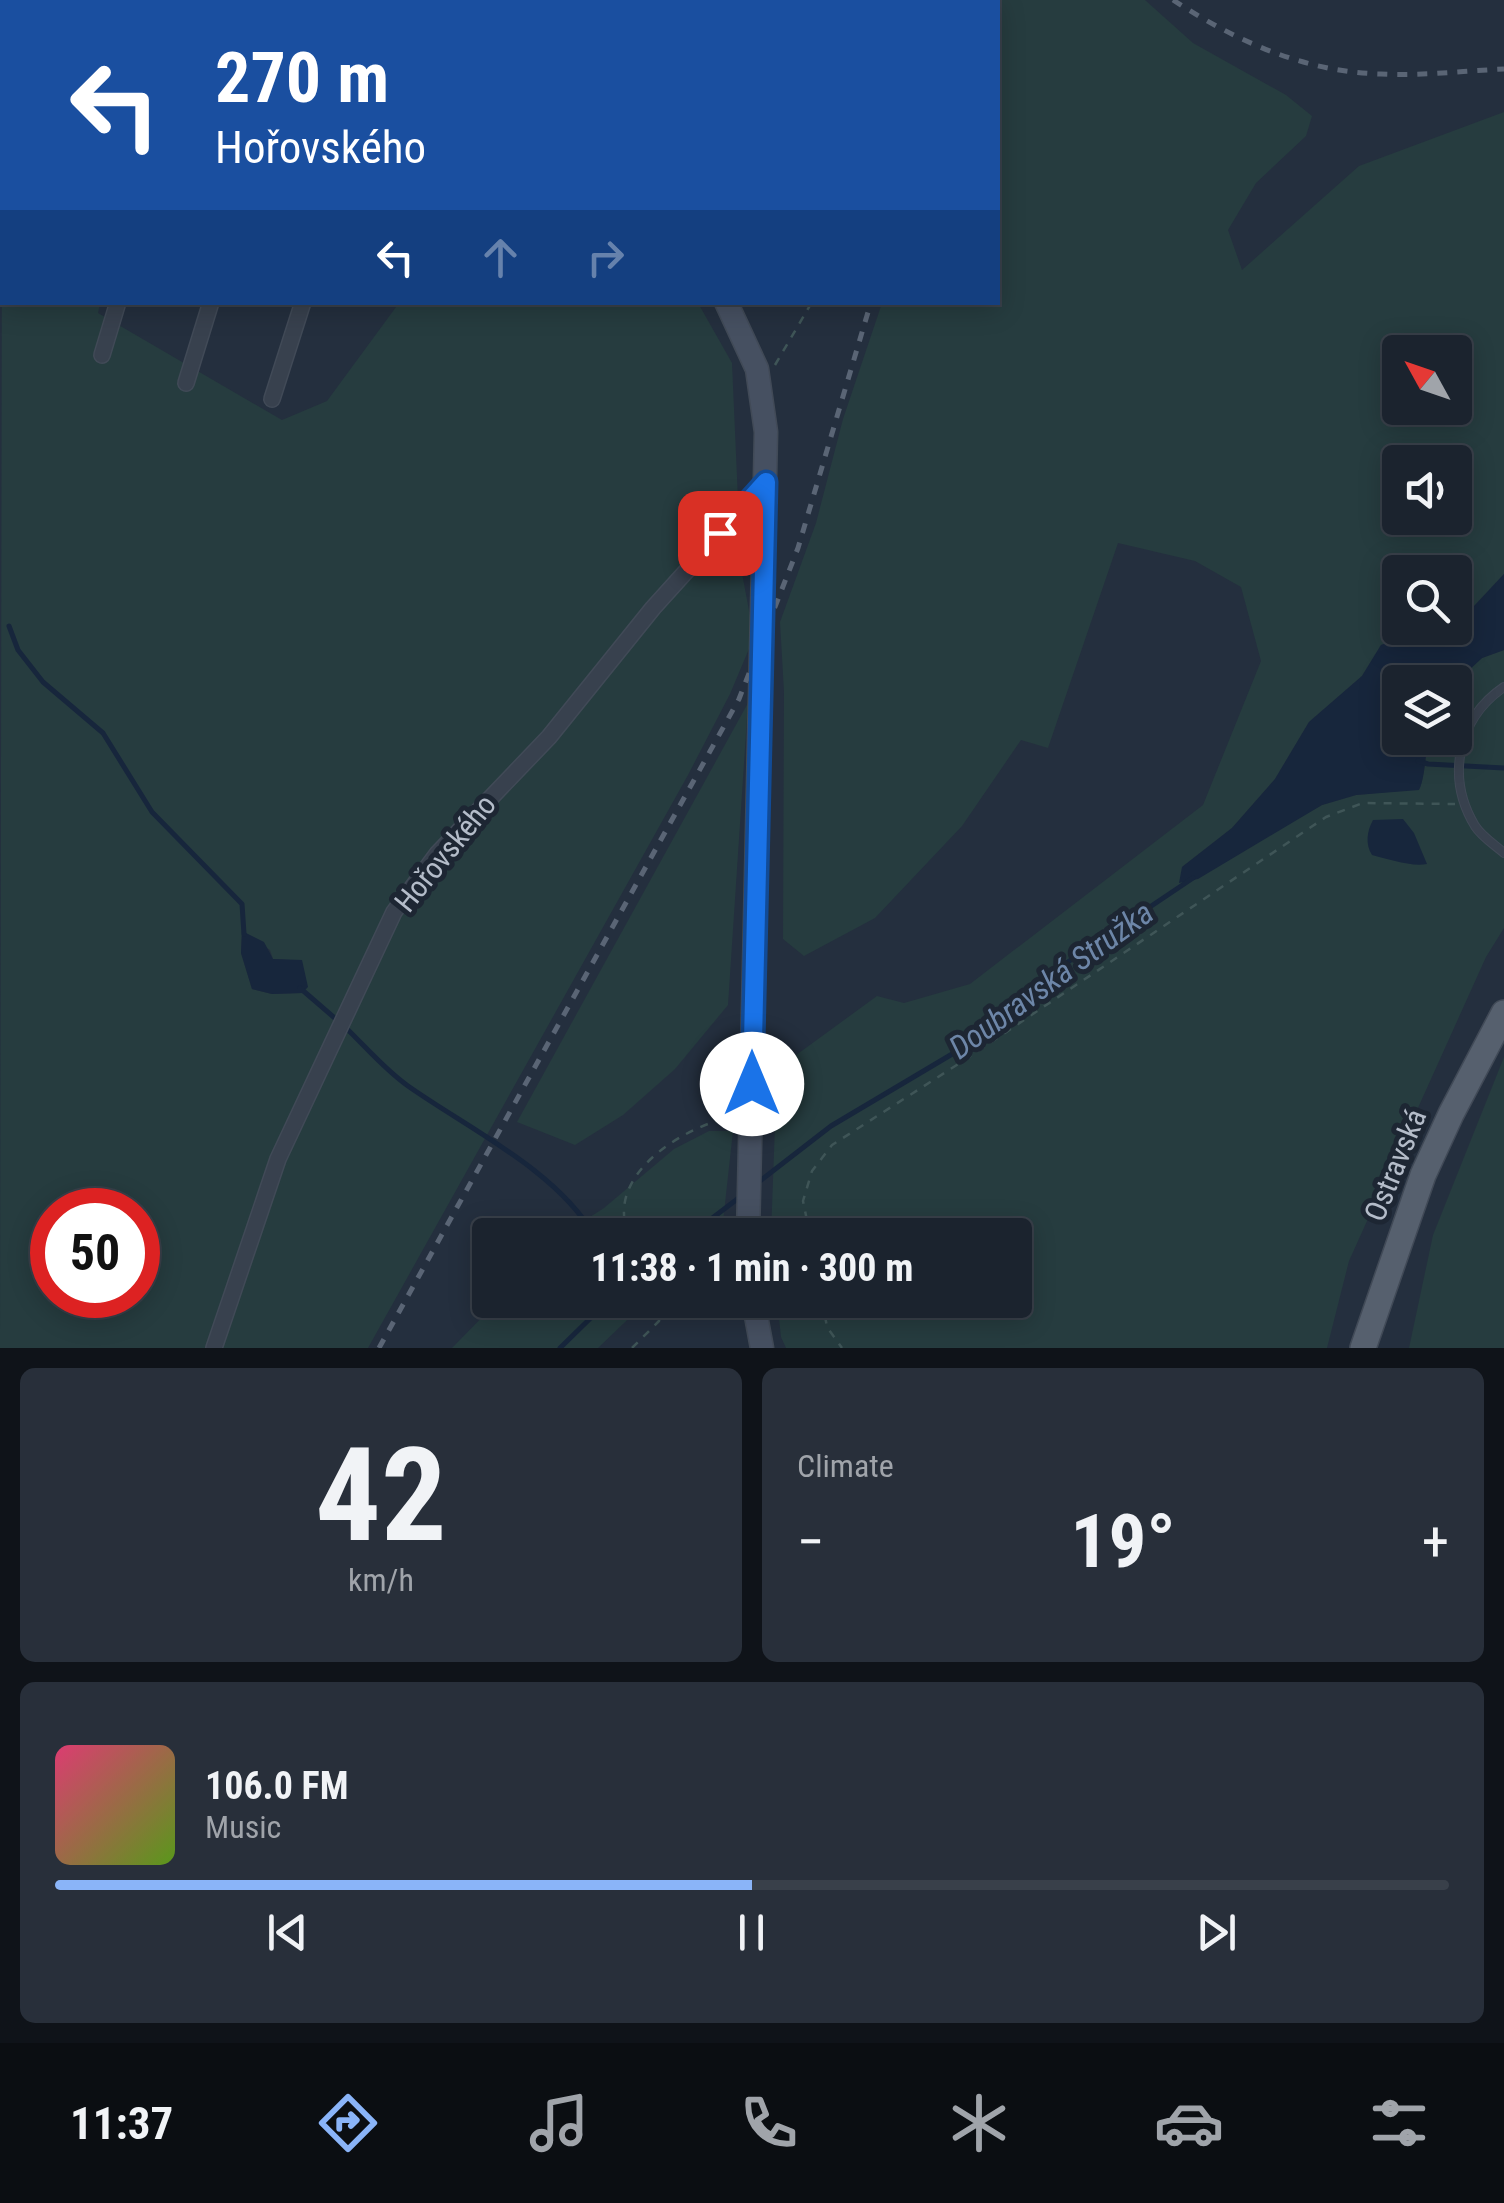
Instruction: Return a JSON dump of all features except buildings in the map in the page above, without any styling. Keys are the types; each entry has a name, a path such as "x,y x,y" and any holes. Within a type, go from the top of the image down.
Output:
{"main road":[{"path":"727,305 751,353 762,388 766,432 749,1218"},
{"name":"Ostravská","path":"1363,1348 1423,1175 1504,1013"},
{"path":"756,1318 762,1348"}],"street":[{"path":"102,354 117,305"},
{"path":"186,382 209,305"},
{"path":"272,399 302,305"},
{"name":"Hořovského","path":"214,1348 278,1159 394,912 436,854 549,737 653,608 766,482"}],"lane":[{"path":"1504,687 1478,711 1466,731 1459,765 1463,801 1477,830 1504,853"}],"path":[{"path":"762,388 810,305"},
{"path":"806,1218 803,1201 812,1171 832,1145 963,1062 1326,817 1363,803 1450,806 1463,801"},
{"path":"624,1218 624,1198 631,1181 651,1160 678,1139 714,1120 752,1112"},
{"path":"632,1348 659,1318"},
{"path":"825,1318 842,1348"}],"green space":[{"path":"1000,0 1145,0 1193,43 1286,95 1312,116 1306,136 1256,183 1228,230 1242,270 1359,166 1504,112 1504,574 1472,608 1472,555 1382,555 1382,645 1362,676 1309,722 1275,779 1232,828 1182,867 1248,847 1322,805 1356,795 1419,789 1427,755 1472,755 1472,667 1482,658 1504,650 1504,928 1486,957 1349,1261 1327,1348 786,1348 779,1318 1032,1318 1032,1218 772,1218 777,1069 877,996 904,1003 970,984 1203,805 1261,661 1241,587 1195,561 1118,543 1048,748 1021,740 962,826 875,918 804,956 783,939 784,692 780,622 816,523 843,419 881,305 1000,305"},
{"path":"2,305 100,305 98,313 282,420 327,401 398,305 699,305 732,363 741,568 754,637 688,775 368,1348 0,1348","holes":["242,931 270,950 273,959 290,960 302,993 272,994 252,989 241,953"]},
{"path":"748,703 728,1005 675,1069 623,1115 575,1145 517,1122"},
{"path":"1504,1057 1504,1348 1409,1348 1433,1235"},
{"path":"709,1131 733,1131 723,1218 588,1218 604,1208 674,1149"},
{"path":"481,1318 629,1318 598,1348 452,1348"}],"water":[{"path":"1504,574 1504,650 1482,658 1472,667 1382,665 1382,755 1427,755 1419,790 1356,795 1322,805 1198,879 1179,883 1182,867 1232,828 1275,779 1309,722 1362,676 1381,645 1472,645 1472,608"},
{"path":"1403,819 1414,833 1427,864 1407,864 1372,855 1368,838 1373,820"},
{"path":"242,931 264,942 273,959 302,960 308,987 302,993 272,994 252,989 241,953"}],"waterway":[{"path":"9,626 18,650 43,682 103,733 152,812 242,904 244,934"},
{"path":"1418,761 1504,768"},
{"name":"Doubravská Stružka","path":"756,1184 831,1126 964,1047 1044,978 1193,878"},
{"path":"300,988 337,1020"},
{"path":"345,1027 400,1080 535,1171 582,1218"},
{"name":"Doubravská Stružka","path":"712,1218 740,1197"},
{"name":"Doubravská Stružka","path":"560,1348 591,1318"}],"railway":[{"path":"1173,0 1246,41 1325,67 1396,74 1504,69"},
{"path":"379,1348 739,699 798,548 870,305"}],"route":[{"path":"720,533 766,482 752,1084"}]}
